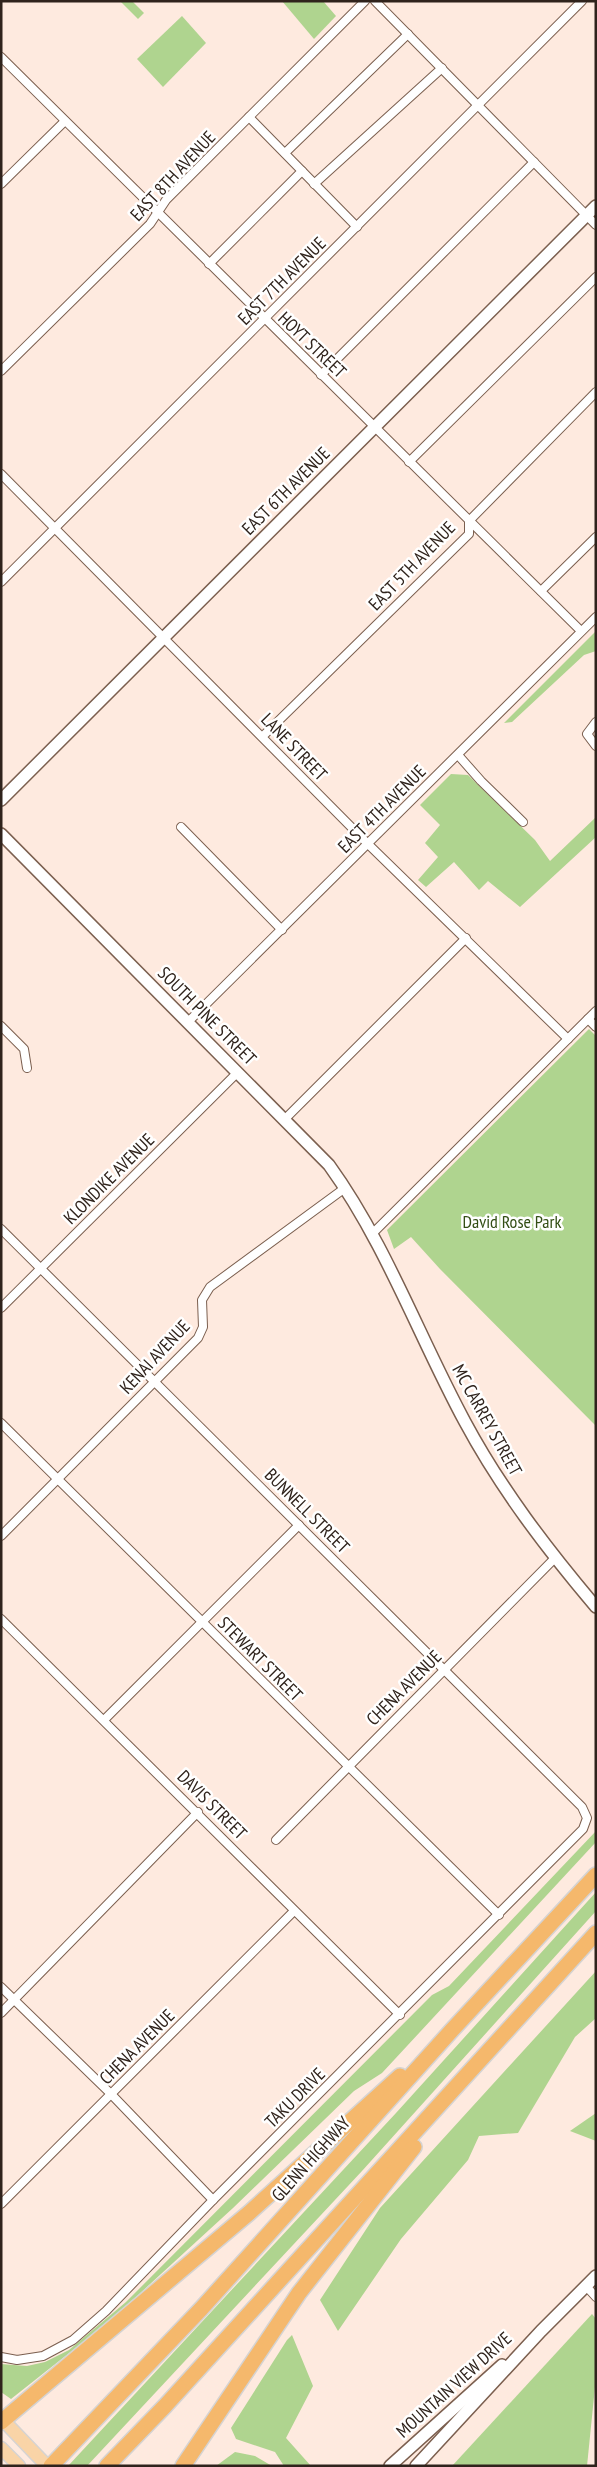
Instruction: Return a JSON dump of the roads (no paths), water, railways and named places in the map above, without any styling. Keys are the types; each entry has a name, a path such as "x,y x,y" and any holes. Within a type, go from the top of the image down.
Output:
{"highway":[{"name":"GLENN HIGHWAY","path":"51,2466 201,2309 452,2030 596,1876"},
{"path":"115,2466 166,2406 596,1933"},
{"path":"183,2466 299,2293 350,2225 520,2017"},
{"path":"2,2420 250,2213 452,2030"},
{"path":"107,2466 166,2406"}],"main road":[{"path":"2,2420 47,2466"},
{"path":"1,2448 18,2464"}],"street":[{"name":"EAST 8TH AVENUE","path":"1,371 150,224 166,200 365,1"},
{"path":"375,1 596,225"},
{"name":"EAST 7TH AVENUE","path":"1,582 582,1"},
{"path":"284,154 408,34"},
{"name":"HOYT STREET","path":"1,57 264,320 581,631"},
{"path":"314,184 442,68"},
{"path":"249,117 357,227"},
{"path":"1,184 65,121"},
{"path":"321,375 534,162"},
{"path":"209,264 302,171"},
{"name":"EAST 6TH AVENUE","path":"1,800 596,206"},
{"path":"409,462 596,277"},
{"name":"EAST 5TH AVENUE","path":"263,736 469,534 469,521 596,392"},
{"name":"LANE STREET","path":"1,474 263,736 369,845 568,1040"},
{"path":"541,592 596,537"},
{"name":"EAST 4TH AVENUE","path":"189,1021 369,845 596,617"},
{"path":"596,722 588,734 596,746"},
{"path":"458,754 481,781 523,822"},
{"path":"181,826 282,930"},
{"name":"SOUTH PINE STREET","path":"1,834 189,1021 329,1165 372,1234"},
{"path":"285,1119 466,938"},
{"path":"372,1234 596,1011"},
{"path":"588,1019 596,1027"},
{"path":"1,1026 24,1049 27,1068"},
{"name":"KLONDIKE AVENUE","path":"1,1308 238,1072"},
{"name":"KENAI AVENUE","path":"1,1536 198,1338 203,1327 202,1300 210,1287 345,1188"},
{"name":"BUNNELL STREET","path":"1,1229 445,1669 582,1807 587,1818"},
{"name":"MC CARREY STREET","path":"372,1234 465,1422 504,1489 555,1558 596,1607"},
{"name":"STEWART STREET","path":"1,1423 499,1915"},
{"path":"104,1720 300,1525"},
{"name":"CHENA AVENUE","path":"276,1840 347,1765 555,1558"},
{"name":"DAVIS STREET","path":"1,1619 198,1812 294,1911 400,2015"},
{"path":"1,2013 198,1812"},
{"name":"TAKU DRIVE","path":"1,2357 17,2360 43,2356 73,2340 106,2311 583,1829 587,1818"},
{"name":"CHENA AVENUE","path":"1,2204 294,1911"},
{"path":"1,1987 111,2094 214,2200"},
{"name":"MOUNTAIN VIEW DRIVE","path":"416,2466 596,2276"},
{"path":"586,2286 596,2296"},
{"name":"MOUNTAIN VIEW DRIVE","path":"390,2466 541,2332"}],"park label":[{"name":"David Rose Park","path":"512,1222"}]}
